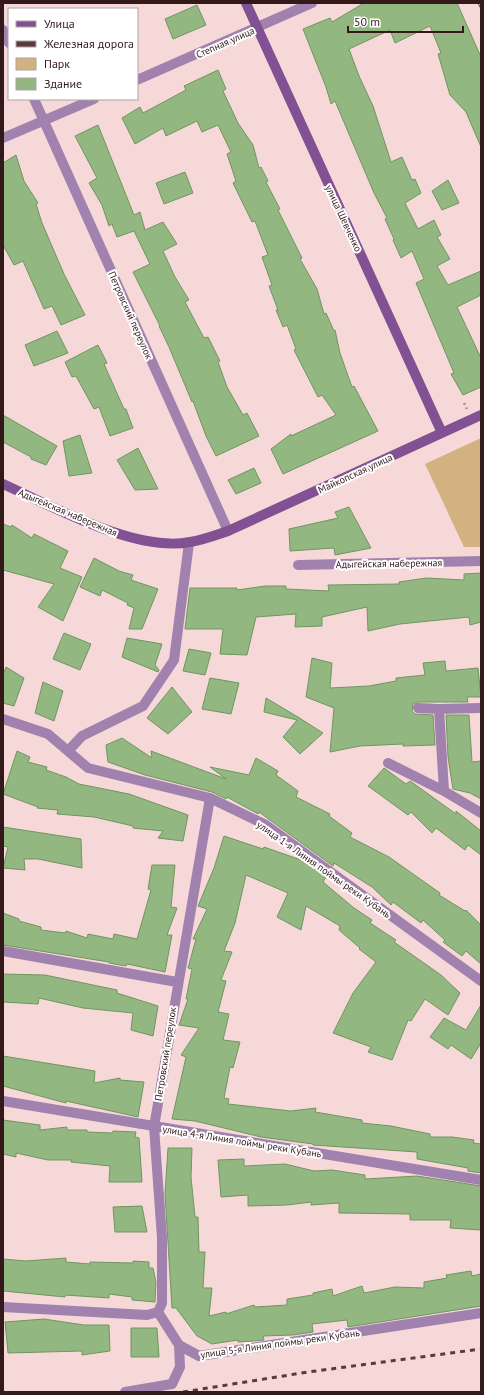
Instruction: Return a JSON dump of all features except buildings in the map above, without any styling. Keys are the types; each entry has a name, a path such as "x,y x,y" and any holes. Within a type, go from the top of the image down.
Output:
{"street":[{"name":"улица Шевченко","path":"246,3 442,433"},
{"name":"Степная улица","path":"138,80 312,3"},
{"path":"3,30 8,41"},
{"name":"Петровский переулок","path":"34,100 228,531"},
{"path":"3,138 92,100"},
{"name":"Майкопская улица","path":"228,531 481,416"},
{"name":"Адыгейская набережная","path":"3,484 113,533 160,543 189,543 228,531"},
{"path":"69,750 82,736 144,706 174,660 189,543"},
{"name":"Адыгейская набережная","path":"298,565 481,561"},
{"path":"418,708 481,708"},
{"path":"439,709 444,791"},
{"name":"улица 1-я Линия поймы реки Кубань","path":"3,719 48,734 69,750 88,768 210,798 266,825 481,981"},
{"path":"388,763 444,791 481,814"},
{"name":"Петровский переулок","path":"158,1312 162,1303 162,1238 154,1127 177,982 210,798"},
{"path":"3,951 177,982"},
{"name":"улица 4-я Линия поймы реки Кубань","path":"3,1101 481,1180"},
{"path":"3,1307 148,1315 158,1312"},
{"name":"улица 5-я Линия поймы реки Кубань","path":"158,1312 179,1345 199,1356 481,1313"},
{"path":"125,1392 172,1384 180,1367 179,1345"}],"green space":[{"path":"481,438 481,547 464,547 425,464"}],"tram line":[{"path":"478,3 481,9"}],"railway":[{"path":"183,1392 308,1372 481,1349"}]}
